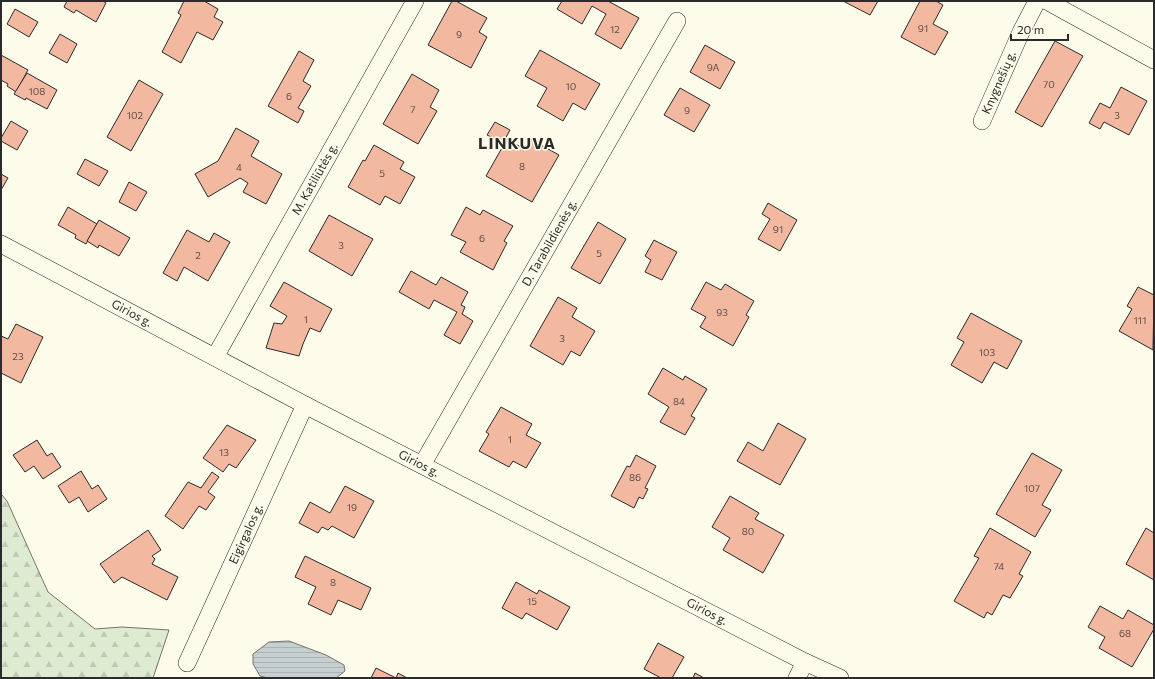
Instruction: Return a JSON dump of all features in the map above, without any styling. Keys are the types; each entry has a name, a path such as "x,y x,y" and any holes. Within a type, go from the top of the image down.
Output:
{"street":[{"name":"M. Katiliūtės g.","path":"215,357 415,1"},
{"name":"Knygnešių g.","path":"982,121 1021,32 1037,1"},
{"path":"1047,1 1154,60"},
{"name":"D. Tarabildienės g.","path":"422,465 677,21"},
{"name":"Girios g.","path":"1,244 305,405 805,662 840,678"},
{"name":"Eigirgalos g.","path":"187,663 305,405"},
{"path":"797,678 805,662"}],"green space":[{"path":"1,494 7,501 48,592 95,629 122,627 169,630 153,678 1,678"}],"shaded area":[{"path":"289,641 326,655 344,665 345,671 336,678 268,678 260,676 253,664 253,654 269,642"}],"building":[{"path":"67,1 103,1 106,3 96,22 76,10 74,13 64,7"},
{"path":"184,1 204,1 218,9 214,17 223,22 213,40 197,32 181,63 162,52 181,15 178,13"},
{"path":"452,1 456,1 487,18 479,32 487,37 471,68 428,45"},
{"path":"562,1 608,1 639,18 621,49 595,34 606,14 592,6 582,24 557,9"},
{"path":"843,1 878,1 870,15"},
{"path":"920,1 936,1 943,5 933,24 948,32 935,55 901,37"},
{"path":"15,9 38,22 29,37 7,24"},
{"path":"60,34 77,44 67,63 49,53"},
{"path":"1055,41 1083,56 1042,127 1015,112"},
{"path":"705,45 735,62 720,89 690,72"},
{"path":"540,50 600,84 585,110 573,103 563,121 537,106 547,88 525,76"},
{"path":"299,51 314,60 303,81 311,86 298,108 304,111 298,123 268,106"},
{"path":"1,55 28,70 16,92 7,86 8,84 1,80"},
{"path":"27,73 57,90 47,109 26,98 25,100 14,94"},
{"path":"412,74 439,90 430,107 437,111 418,144 383,124"},
{"path":"139,80 163,94 131,151 107,137"},
{"path":"1121,87 1147,101 1129,135 1104,122 1100,129 1089,123 1100,103 1110,108"},
{"path":"680,88 710,105 694,132 664,115"},
{"path":"11,121 28,131 17,150 1,141 1,138"},
{"path":"495,122 510,130 503,143 487,135"},
{"path":"236,128 259,141 251,156 282,174 266,204 243,192 248,183 240,178 208,197 195,174 218,161"},
{"path":"507,139 524,149 530,139 559,155 532,202 486,176"},
{"path":"374,145 404,162 400,169 415,177 400,204 385,196 380,205 348,187 363,160 365,161"},
{"path":"85,159 108,171 99,186 77,174"},
{"path":"1,174 8,178 1,190"},
{"path":"129,182 147,192 136,211 119,202"},
{"path":"768,203 797,220 780,251 758,239 770,219 762,214"},
{"path":"68,207 97,224 86,244 75,238 76,235 58,225"},
{"path":"466,207 480,215 483,210 513,226 504,241 507,243 493,270 460,252 466,242 451,235"},
{"path":"329,215 373,239 352,276 309,251"},
{"path":"99,220 130,238 119,256 99,245 98,248 87,241"},
{"path":"598,222 626,239 600,284 571,268"},
{"path":"187,230 209,242 214,233 230,242 208,281 184,267 177,281 163,273"},
{"path":"654,240 677,252 662,280 645,272 651,260 645,256"},
{"path":"411,271 436,285 441,277 468,292 461,305 465,307 462,314 473,321 460,344 444,335 457,312 434,300 429,309 399,292"},
{"path":"284,282 332,309 320,332 310,328 299,356 266,348 274,323 282,324 287,316 270,306"},
{"path":"706,282 721,290 725,284 754,301 746,315 749,317 733,346 700,327 706,317 691,309"},
{"path":"1138,287 1154,295 1153,350 1119,331 1132,309 1127,306"},
{"path":"558,297 577,308 572,317 595,331 580,356 571,351 563,365 530,346"},
{"path":"971,313 1022,341 1007,369 994,362 982,383 951,365 964,342 957,338"},
{"path":"16,324 43,337 21,383 1,373 1,336 8,339"},
{"path":"663,368 683,380 685,376 707,389 691,416 695,418 685,435 660,422 669,407 648,394"},
{"path":"501,407 532,424 526,435 541,443 526,468 513,461 509,467 479,451 489,434 486,432"},
{"path":"778,423 806,439 780,485 737,461 748,442 763,451"},
{"path":"227,425 256,440 236,468 229,464 223,472 203,458"},
{"path":"37,440 47,456 52,453 61,467 43,479 34,466 25,472 13,455"},
{"path":"1032,453 1062,470 1042,505 1051,510 1035,537 996,514"},
{"path":"636,455 656,466 645,488 648,489 643,499 639,497 634,508 611,496 627,466 630,467"},
{"path":"81,471 92,489 98,485 107,499 88,512 79,497 69,503 58,486"},
{"path":"212,472 219,477 208,492 215,497 206,510 199,506 183,529 165,516 188,482 201,488"},
{"path":"345,486 374,501 354,538 332,526 328,530 322,527 318,533 299,523 310,502 330,513"},
{"path":"730,496 759,513 755,519 784,535 763,573 723,550 730,538 712,527"},
{"path":"990,528 1031,552 1019,574 1023,576 1010,598 1003,595 992,615 987,612 984,618 954,601 979,558 974,556"},
{"path":"1146,528 1154,533 1154,580 1126,564"},
{"path":"148,530 161,550 152,556 155,559 152,564 178,577 167,600 122,577 114,583 100,564"},
{"path":"305,556 371,588 361,610 338,600 331,615 308,604 316,587 295,577"},
{"path":"516,582 537,594 539,590 570,607 557,630 526,613 522,619 502,608"},
{"path":"1100,606 1123,619 1128,610 1154,625 1154,629 1132,667 1099,648 1105,637 1088,627"},
{"path":"658,643 684,657 672,678 661,678 644,669"},
{"path":"376,668 396,678 371,678"},
{"path":"398,673 407,678 396,678"},
{"path":"695,673 704,678 693,678"}],"district":[{"name":"LINKUVA","path":"517,143"}]}
